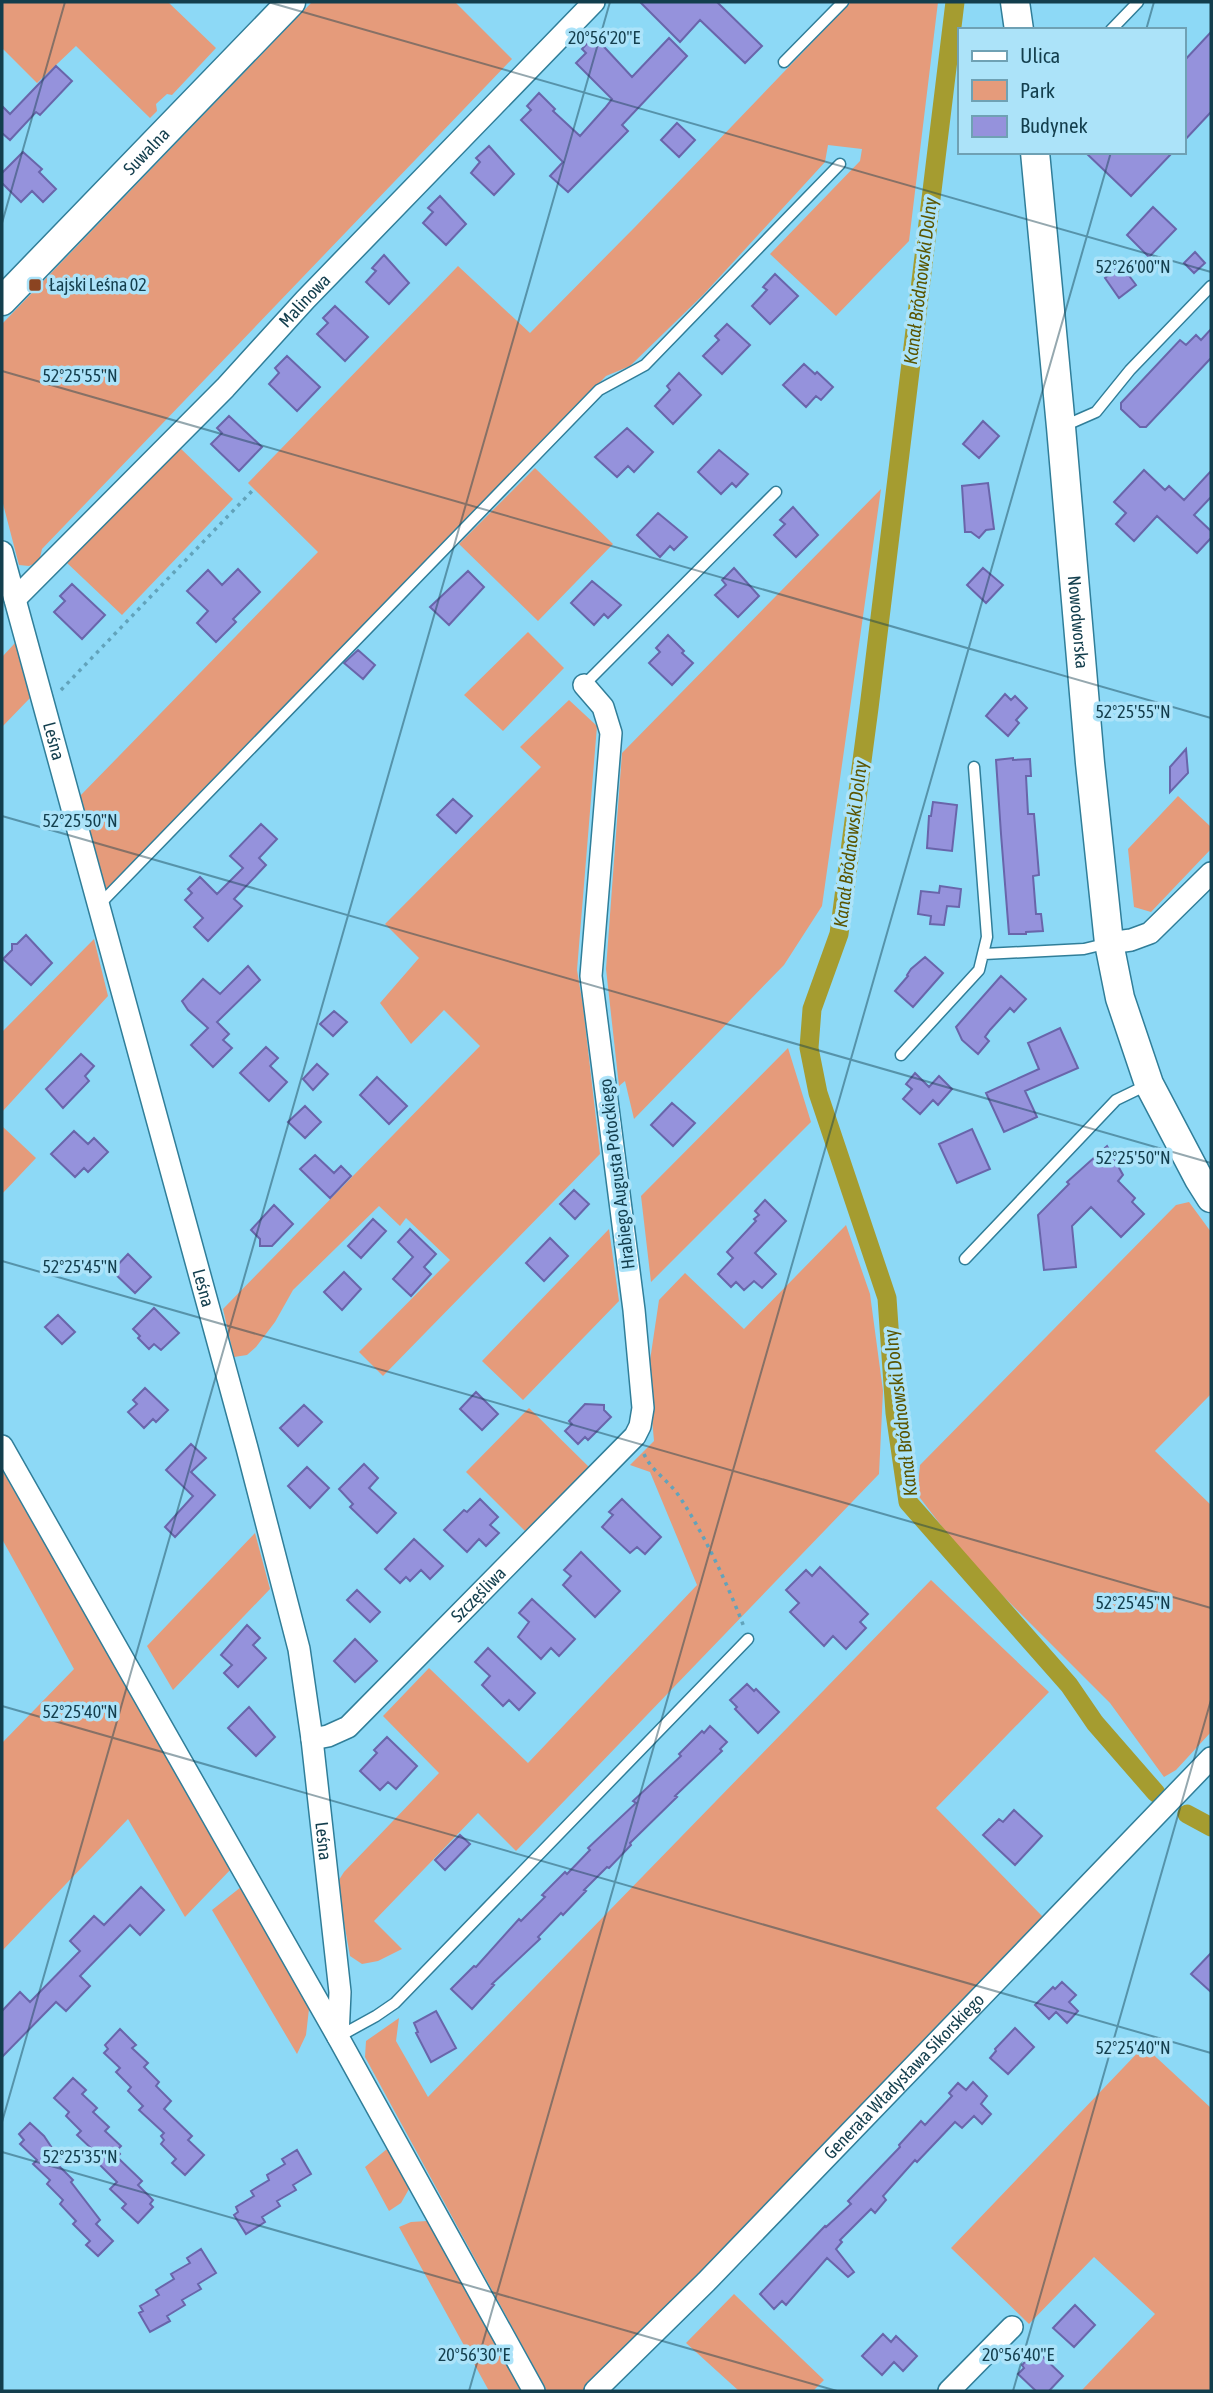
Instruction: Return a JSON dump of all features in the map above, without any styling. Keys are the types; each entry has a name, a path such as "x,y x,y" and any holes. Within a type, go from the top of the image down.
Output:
{"main road":[{"name":"Suwalna","path":"2,301 291,2"},
{"path":"1015,2 1019,28"},
{"name":"Nowodworska","path":"1034,154 1109,943 1120,998 1149,1084 1211,1198"}],"street":[{"name":"Malinowa","path":"15,598 225,388 305,300 594,2"},
{"name":"Leśna","path":"2,552 299,1649 312,1738 340,1992 338,2037"},
{"name":"Hrabiego Augusta Potockiego","path":"584,685 603,707 611,733 592,976 634,1310 643,1408 635,1436"},
{"path":"1109,943 1131,940 1150,933 1211,873"},
{"name":"Szczęśliwa","path":"312,1738 328,1736 348,1727 635,1436"},
{"path":"2,1446 338,2037 534,2391"},
{"name":"Generała Władysława Sikorskiego","path":"595,2391 706,2282 1211,1758"},
{"path":"950,2391 1012,2327"}],"lane":[{"path":"784,62 843,2"},
{"path":"1113,28 1138,2"},
{"path":"99,905 599,390 646,365 840,164"},
{"path":"1061,428 1096,412 1139,360 1211,286"},
{"path":"584,685 776,492"},
{"path":"901,1055 979,970 984,954 987,937 974,767"},
{"path":"984,954 1084,948 1109,943"},
{"path":"965,1259 1116,1100 1149,1084"},
{"path":"338,2037 376,2017 395,2003 748,1639"}],"path":[{"path":"44,706 253,490"},
{"path":"635,1436 649,1466 668,1480 701,1533 748,1639"}],"green space":[{"path":"2,2 168,2 216,48 172,95 167,94 156,104 157,111 150,118 76,46 37,83 2,48"},
{"path":"312,2 455,2 512,59 42,549 39,562 29,566 19,565 2,500 2,324"},
{"path":"851,2 938,2 909,241 836,316 770,254 860,161 862,149 828,145 825,162 704,294 630,366 606,376 105,891 79,797 318,552 248,483 458,266 530,333"},
{"path":"178,446 233,499 122,615 66,562"},
{"path":"535,468 613,544 538,621 459,544"},
{"path":"881,489 822,906 784,965 634,1119 625,1081 619,1086 606,969 622,753"},
{"path":"528,632 564,668 503,731 464,695"},
{"path":"15,643 30,698 2,727 2,657"},
{"path":"569,700 597,726 577,970 600,1154 383,1376 359,1352 450,1260 406,1218 400,1226 379,1206 293,1290 275,1322 256,1347 247,1355 234,1357 223,1309 480,1046 444,1010 411,1044 380,1003 419,958 385,924 541,767 520,747"},
{"path":"1178,796 1211,827 1211,849 1151,912 1134,907 1128,849"},
{"path":"94,939 108,996 2,1112 2,1032"},
{"path":"788,1048 811,1122 651,1282 641,1196"},
{"path":"2,1126 36,1158 2,1194"},
{"path":"1189,1202 1211,1232 1211,1394 1155,1451 1211,1505 1211,1732 1176,1770 1164,1777 1110,1703 970,1563 917,1494 920,1465 1176,1205"},
{"path":"846,1225 870,1294 883,1391 879,1474 516,1851 478,1813 374,1921 402,1949 378,1961 362,1964 350,1956 337,1883 344,1872 439,1773 383,1716 429,1668 528,1763 697,1585 650,1472 630,1465 654,1441 648,1374 659,1300 685,1273 744,1329"},
{"path":"609,1229 619,1301 523,1400 482,1361"},
{"path":"529,1408 589,1467 525,1531 466,1472"},
{"path":"2,1470 232,1868 185,1917 128,1819 2,1951 2,1743 74,1669 2,1539"},
{"path":"255,1533 270,1589 173,1690 147,1646"},
{"path":"931,1580 1049,1692 936,1808 1043,1917 582,2391 547,2391 365,2057 366,2041 399,2018 396,2041 428,2097"},
{"path":"241,1887 247,1890 309,2009 306,2035 297,2054 212,1910"},
{"path":"1144,2046 1211,2108 1211,2391 1081,2391 1155,2314 1094,2257 1029,2324 951,2248"},
{"path":"387,2149 409,2189 401,2203 389,2211 365,2167"},
{"path":"427,2221 521,2391 489,2391 399,2227 411,2222"},
{"path":"734,2294 824,2380 813,2391 739,2391 686,2343"}],"building":[{"path":"640,2 717,2 762,46 745,63 700,20 680,42"},
{"path":"1211,32 1211,112 1185,140 1185,60"},
{"path":"594,36 632,77 669,38 687,56 622,125 628,131 568,192 550,176 563,162 521,120 531,110 527,106 539,93 555,109 553,111 580,136 605,108 612,99 576,63 586,53 582,49"},
{"path":"56,66 72,81 40,115 36,112 10,140 2,133 2,106 10,114"},
{"path":"677,123 695,140 679,157 661,140"},
{"path":"489,146 514,174 494,195 471,173 480,162 476,158"},
{"path":"23,152 42,169 39,172 56,189 43,202 32,191 21,202 2,183 2,173"},
{"path":"1087,154 1171,154 1131,196"},
{"path":"440,196 466,224 446,245 423,223 433,212 428,208"},
{"path":"1153,207 1176,229 1149,257 1127,235"},
{"path":"1195,252 1205,263 1194,273 1184,263"},
{"path":"384,255 409,283 389,304 366,282 376,271 372,268"},
{"path":"1121,265 1136,285 1119,298 1105,278"},
{"path":"775,274 798,296 770,324 752,306 767,290 763,287"},
{"path":"335,306 368,337 345,361 317,334 328,323 323,318"},
{"path":"727,324 750,345 722,374 703,356 719,340 715,336"},
{"path":"1211,329 1211,358 1146,427 1140,427 1121,409 1121,403 1180,340 1186,345 1196,335 1201,340"},
{"path":"287,356 320,387 297,411 269,384 279,373 275,368"},
{"path":"804,364 833,387 821,400 816,396 806,407 783,385"},
{"path":"679,373 701,395 673,424 655,406 670,390 667,386"},
{"path":"229,416 262,447 239,471 211,444 222,433 217,428"},
{"path":"983,421 999,436 979,458 963,444"},
{"path":"627,428 653,452 634,472 628,466 617,477 595,457"},
{"path":"719,450 748,474 736,487 732,483 721,494 698,472"},
{"path":"1144,470 1165,490 1169,486 1184,500 1211,471 1211,497 1194,515 1211,531 1211,538 1197,553 1157,516 1134,541 1116,524 1126,513 1114,502"},
{"path":"988,483 994,529 986,530 979,538 971,532 965,532 962,486"},
{"path":"793,507 818,535 796,557 774,535 785,524 780,520"},
{"path":"658,513 687,537 674,550 670,546 660,557 637,535"},
{"path":"734,568 759,596 738,617 715,595 726,585 722,580"},
{"path":"983,568 1003,585 986,603 967,585"},
{"path":"238,569 260,592 233,619 236,622 216,642 197,623 208,611 187,591 208,570 222,585"},
{"path":"468,571 484,587 449,625 430,607"},
{"path":"592,581 621,605 608,618 604,614 594,625 571,603"},
{"path":"72,584 105,615 82,639 54,612 65,601 60,596"},
{"path":"668,635 693,663 672,685 649,663 660,652 656,648"},
{"path":"358,650 375,665 363,679 344,663"},
{"path":"1005,694 1011,700 1015,696 1027,708 1016,720 1019,723 1008,736 986,716"},
{"path":"1186,749 1188,773 1170,792 1170,767"},
{"path":"1030,759 1031,776 1026,776 1028,814 1034,814 1039,875 1033,876 1036,914 1041,914 1043,931 1026,934 1009,934 1001,834 996,760"},
{"path":"453,799 472,816 456,833 437,815"},
{"path":"933,802 957,805 952,851 927,848 929,816"},
{"path":"261,824 277,839 259,858 266,865 234,899 242,906 208,941 194,927 203,918 185,900 192,893 188,889 200,877 217,894 243,868 230,856"},
{"path":"940,886 961,889 959,907 947,906 944,925 930,924 931,916 918,914 921,891 939,893"},
{"path":"26,935 52,963 31,985 3,959 12,950 12,944 17,944"},
{"path":"925,957 943,973 913,1007 895,991 911,969"},
{"path":"248,966 260,980 217,1022 229,1034 223,1040 232,1048 213,1067 191,1045 208,1028 182,1001 203,979 220,994"},
{"path":"1001,976 1026,999 1014,1012 1010,1008 990,1030 985,1037 989,1041 978,1054 962,1040 956,1027"},
{"path":"334,1011 347,1022 333,1036 320,1024"},
{"path":"1060,1028 1078,1068 1025,1091 1037,1117 1004,1132 986,1093 1039,1069 1028,1043"},
{"path":"266,1047 278,1058 270,1066 287,1082 269,1101 240,1073"},
{"path":"81,1054 94,1066 85,1076 89,1081 63,1108 46,1089"},
{"path":"317,1064 328,1074 313,1090 303,1079"},
{"path":"915,1073 929,1087 939,1076 952,1089 938,1105 933,1100 920,1114 903,1099 912,1089 906,1084"},
{"path":"377,1077 407,1106 389,1124 360,1095"},
{"path":"672,1103 695,1123 673,1146 651,1125"},
{"path":"305,1106 321,1122 305,1138 288,1122"},
{"path":"972,1129 990,1169 957,1183 939,1144"},
{"path":"74,1131 88,1144 94,1138 108,1152 88,1172 84,1168 75,1177 51,1154"},
{"path":"1107,1146 1123,1175 1118,1181 1135,1198 1132,1202 1144,1214 1121,1237 1091,1207 1072,1226 1076,1267 1044,1270 1038,1215 1069,1184 1067,1182"},
{"path":"315,1155 334,1173 341,1166 351,1176 330,1198 300,1169"},
{"path":"574,1190 589,1204 575,1219 560,1204"},
{"path":"765,1200 786,1221 755,1253 776,1274 762,1288 754,1281 744,1290 736,1282 731,1287 718,1274 733,1258 727,1252 756,1221 754,1219 759,1215 755,1211"},
{"path":"274,1205 293,1224 272,1246 260,1246 260,1239 251,1230"},
{"path":"373,1219 386,1231 361,1258 348,1246"},
{"path":"410,1229 436,1254 424,1267 431,1274 411,1296 393,1279 413,1257 398,1242"},
{"path":"550,1238 568,1256 544,1281 526,1263"},
{"path":"128,1254 151,1277 135,1293 112,1271"},
{"path":"344,1272 361,1289 342,1310 324,1292"},
{"path":"154,1308 179,1333 161,1350 154,1344 149,1349 133,1329"},
{"path":"58,1315 75,1332 62,1344 45,1327"},
{"path":"145,1388 168,1410 156,1422 153,1419 144,1428 128,1412 137,1404 133,1400"},
{"path":"476,1392 498,1414 482,1430 460,1409"},
{"path":"585,1404 604,1405 604,1410 611,1417 588,1440 585,1437 578,1444 565,1431 572,1424 569,1421"},
{"path":"304,1405 322,1422 298,1446 280,1428"},
{"path":"191,1444 206,1458 191,1472 215,1495 175,1537 165,1527 193,1496 166,1470"},
{"path":"364,1464 378,1478 369,1488 396,1513 377,1533 350,1507 353,1504 339,1489"},
{"path":"307,1467 329,1488 310,1508 288,1486"},
{"path":"480,1499 498,1517 490,1525 499,1533 486,1546 479,1539 467,1552 444,1530 464,1510 467,1512"},
{"path":"622,1499 661,1537 645,1554 637,1547 630,1553 602,1527 613,1515 609,1512"},
{"path":"414,1539 443,1566 430,1579 421,1570 410,1581 406,1577 400,1583 385,1569"},
{"path":"581,1552 620,1591 595,1617 563,1585 571,1576 564,1570"},
{"path":"820,1567 868,1614 860,1622 866,1628 846,1649 833,1636 824,1646 790,1612 799,1603 786,1590 806,1570 812,1576"},
{"path":"357,1590 380,1612 370,1622 347,1600"},
{"path":"532,1599 575,1639 559,1656 551,1648 541,1659 518,1637 529,1622 519,1613"},
{"path":"247,1625 260,1638 253,1645 266,1658 238,1687 224,1673 232,1665 221,1655"},
{"path":"355,1639 377,1661 355,1682 334,1661"},
{"path":"488,1648 535,1693 519,1710 509,1700 503,1706 482,1685 490,1676 475,1662"},
{"path":"747,1684 754,1691 756,1689 779,1712 758,1733 730,1700"},
{"path":"249,1707 275,1737 256,1756 228,1728"},
{"path":"710,1726 727,1742 720,1749 722,1751 675,1796 677,1797 630,1843 609,1868 584,1890 586,1891 563,1915 561,1913 538,1937 540,1939 492,1984 494,1985 472,2009 451,1989 476,1967 519,1919 521,1921 545,1897 542,1895 565,1872 567,1874 590,1850 588,1848 636,1803 633,1801 681,1756 679,1754"},
{"path":"387,1737 417,1766 396,1789 388,1782 380,1790 360,1771 377,1753 374,1750"},
{"path":"1014,1810 1042,1836 1015,1865 983,1835 999,1819 1003,1822"},
{"path":"460,1835 470,1844 445,1870 435,1860"},
{"path":"141,1887 164,1910 140,1935 130,1925 80,1976 90,1986 66,2011 56,2002 2,2057 2,2011 20,1992 30,2002 80,1951 70,1941 94,1916 104,1925"},
{"path":"1211,1953 1211,1992 1191,1974"},
{"path":"1062,1982 1076,1995 1069,2002 1078,2011 1067,2023 1056,2012 1049,2019 1035,2005"},
{"path":"436,2011 456,2048 431,2062 416,2033 418,2032 414,2023"},
{"path":"1015,2028 1034,2047 1008,2074 990,2058"},
{"path":"120,2029 136,2045 132,2048 148,2063 144,2067 159,2082 156,2086 171,2101 164,2109 192,2136 188,2140 204,2155 185,2175 172,2163 176,2159 161,2144 164,2140 161,2136 164,2133 139,2110 143,2106 128,2091 131,2087 116,2072 120,2068 104,2053 108,2049 105,2045"},
{"path":"73,2078 86,2090 82,2094 97,2108 93,2112 109,2127 105,2131 121,2146 117,2150 120,2154 117,2157 142,2181 138,2185 153,2200 150,2204 153,2207 138,2223 122,2208 126,2204 110,2189 117,2182 89,2154 93,2150 77,2135 81,2131 66,2116 69,2112 54,2098"},
{"path":"973,2082 987,2096 981,2104 991,2114 982,2124 974,2116 962,2128 955,2122 917,2162 915,2160 883,2196 886,2200 875,2213 871,2209 840,2240 842,2242 836,2249 854,2272 848,2277 827,2258 786,2305 782,2301 774,2309 760,2294 825,2226 851,2204 848,2201 921,2121 925,2125 952,2096 949,2093 958,2083 966,2090"},
{"path":"30,2123 44,2136 60,2160 57,2164 73,2180 71,2182 100,2220 96,2224 113,2241 98,2256 86,2245 90,2241 73,2224 76,2221 60,2204 63,2200 47,2184 50,2180 33,2164 37,2160 20,2144 24,2140 19,2134"},
{"path":"297,2150 311,2174 293,2185 296,2190 277,2201 280,2206 262,2217 265,2222 246,2234 234,2215 238,2212 236,2207 254,2196 251,2191 269,2180 267,2175 285,2164 282,2159"},
{"path":"201,2249 216,2273 198,2284 201,2289 182,2300 185,2305 167,2316 170,2321 150,2332 139,2313 143,2311 140,2306 159,2295 156,2290 174,2279 171,2274 190,2263 187,2258"},
{"path":"1075,2305 1095,2325 1074,2347 1053,2328"},
{"path":"883,2334 891,2342 896,2336 917,2356 903,2371 894,2362 882,2375 862,2356"},
{"path":"1036,2350 1063,2376 1049,2391 1036,2391 1018,2374 1024,2368 1022,2365"}],"waterway":[{"name":"Kanał Bródnowski Dolny","path":"955,2 839,934 812,1009 809,1048 818,1093 887,1298 895,1413 908,1502 1069,1685 1095,1723 1156,1793"},
{"name":"Kanał Bródnowski Dolny","path":"1187,1814 1211,1827"}],"place":[{"name":"Łajski Leśna 02","path":"35,285"}]}
